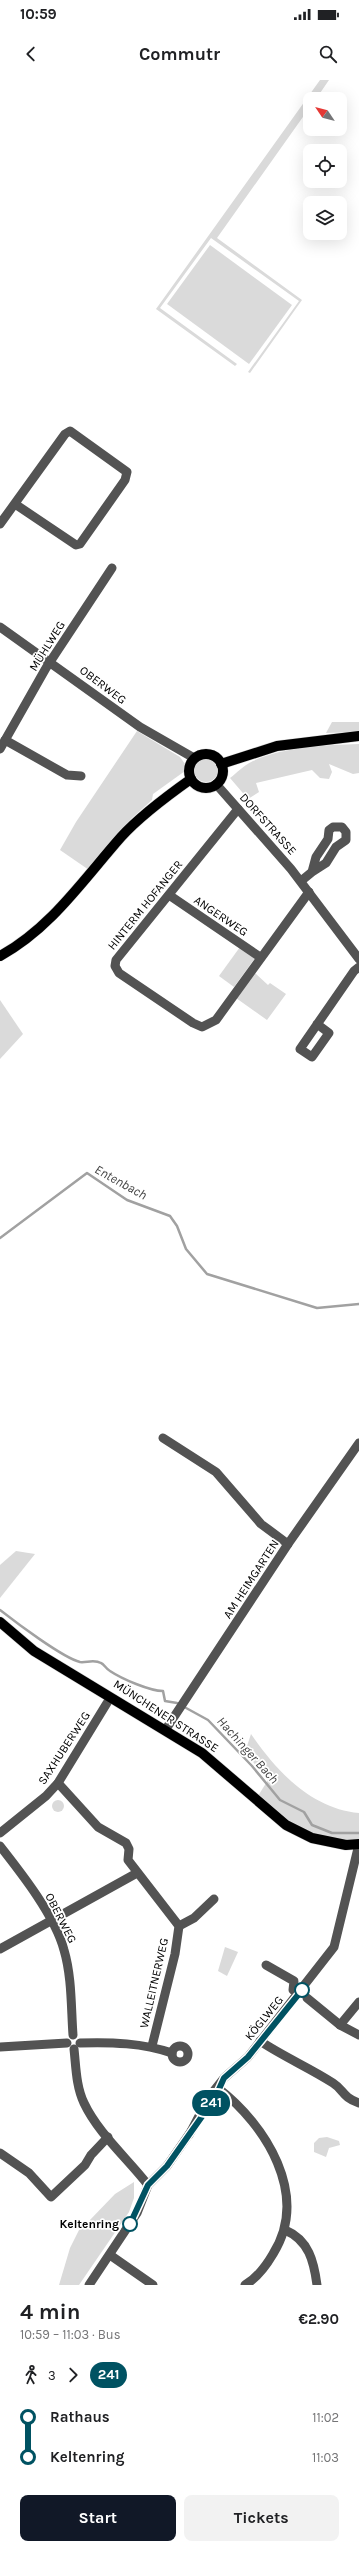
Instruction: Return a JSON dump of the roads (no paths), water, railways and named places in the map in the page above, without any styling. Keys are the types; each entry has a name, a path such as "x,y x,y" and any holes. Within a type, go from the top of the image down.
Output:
{"main road":[{"path":"221,764 277,746 359,736"},
{"path":"210,754 221,764 222,775 216,784 202,787 191,779 189,770 194,758 199,755 210,754"},
{"path":"0,956 33,934 52,916 131,827 191,779"},
{"name":"MÜNCHENER STRASSE","path":"0,1622 34,1651 166,1730 215,1763 286,1825 312,1838 346,1845 359,1844"}],"street":[{"path":"0,524 65,434 70,431 127,472 125,480 80,544 76,545 15,504"},
{"name":"MÜHLWEG","path":"0,750 52,662 112,568"},
{"name":"OBERWEG","path":"0,627 52,662 140,727 194,758"},
{"path":"5,740 68,775 81,776"},
{"name":"DORFSTRASSE","path":"216,784 301,881 359,958"},
{"name":"HINTERM HOFANGER","path":"238,809 116,960 115,966 119,972 202,1027 216,1020 309,892"},
{"path":"301,881 326,863 336,847 346,840 346,832 342,827 333,827 329,830 328,839 316,857 312,872"},
{"name":"ANGERWEG","path":"169,895 260,958"},
{"path":"317,1024 359,967"},
{"path":"163,1438 216,1472 261,1524 288,1544"},
{"name":"AM HEIMGARTEN","path":"166,1730 288,1544 359,1443"},
{"name":"SAXHUBERWEG","path":"0,1833 58,1784 107,1703"},
{"name":"WALLEITNERWEG","path":"58,1784 98,1827 126,1843 129,1849 128,1860 137,1874 179,1926 175,1954 152,2046"},
{"name":"KÖGLWEG","path":"89,2285 137,2213 148,2185 167,2166 215,2098 218,2088 224,2078 248,2057 336,1943 359,1844"},
{"name":"OBERWEG","path":"0,1846 24,1876 50,1920 64,1950 70,1987 73,2042 77,2078 84,2102 108,2137 148,2185"},
{"path":"0,1949 50,1920 137,1874"},
{"name":"WALLEITNERWEG","path":"179,1926 194,1918 214,1899"},
{"path":"266,1965 294,1981 293,1990"},
{"path":"307,1998 342,2020 355,2032"},
{"path":"342,2020 359,2002"},
{"path":"260,2041 290,2060 334,2084 347,2099 359,2103"},
{"path":"0,2047 73,2042 121,2042 152,2046 172,2053"},
{"path":"218,2088 240,2107 268,2142 286,2194 286,2230 265,2267 244,2285"},
{"path":"0,2153 29,2173 51,2197 85,2165 91,2155 108,2137"},
{"path":"286,2230 296,2234 306,2245 314,2268 317,2285"},
{"path":"110,2255 153,2285"}],"waterway":[{"name":"Entenbach","path":"0,1238 87,1173 127,1200 170,1216 177,1226 186,1249 207,1274 317,1308 359,1304"},
{"name":"Hachinger Bach","path":"0,1610 62,1654 80,1662 96,1661 103,1664 115,1674 129,1681 144,1687 163,1691 165,1701 177,1703 208,1720 252,1766 280,1800 304,1812 312,1825 332,1833 359,1833"}],"place":[{"name":"Keltenring","path":"130,2224"}]}
